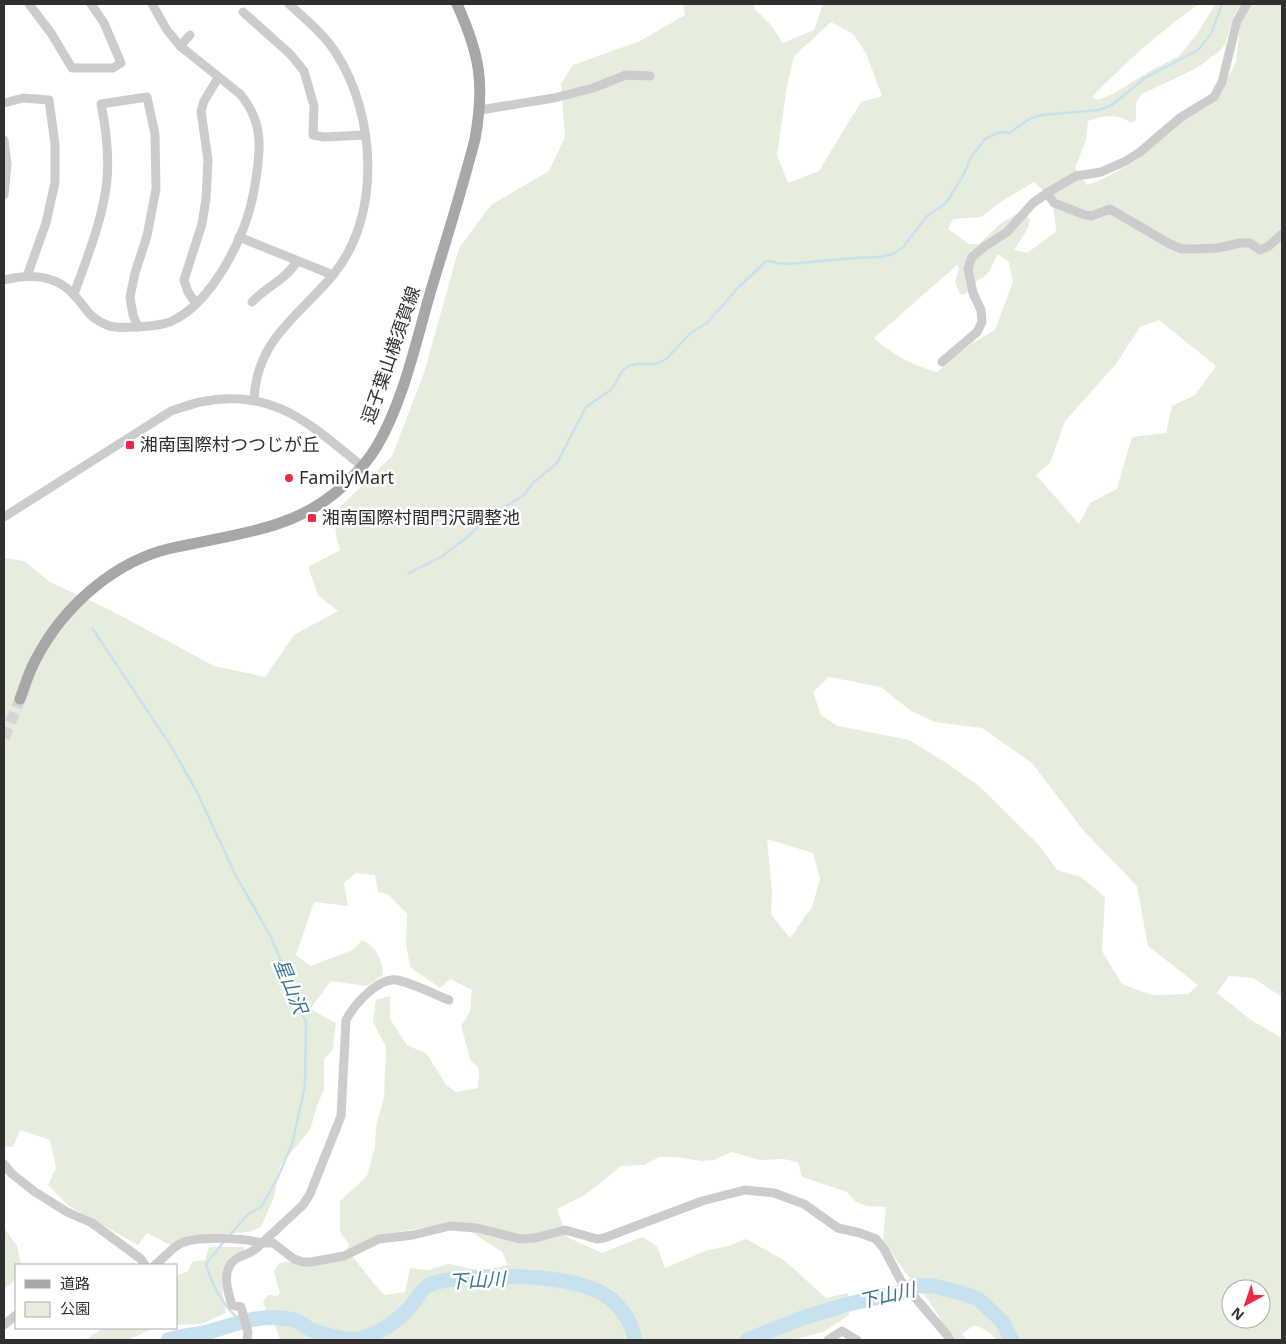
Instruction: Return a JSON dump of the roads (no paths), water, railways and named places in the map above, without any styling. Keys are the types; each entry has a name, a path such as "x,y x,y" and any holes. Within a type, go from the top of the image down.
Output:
{"main road":[{"name":"逗子葉山横須賀線","path":"20,699 36,659 53,632 78,601 102,581 143,557 164,550 263,530 292,519 319,505 344,486 376,448 399,398 468,167 480,110 481,84 476,53 457,4"}],"street":[{"path":"29,4 51,33 72,68 112,68 121,63 104,23 92,4"},
{"path":"4,280 27,276 52,280 74,294 89,315 109,326 124,328 154,327 171,322 196,304 209,291 219,276 239,237 252,198 259,160 259,134 248,103 240,94 180,46 167,30 152,4"},
{"path":"254,400 257,377 264,356 278,332 333,275 356,238 362,217 367,165 361,110 345,70 324,37 289,4"},
{"path":"942,362 976,332 982,322 981,310 972,293 968,269 972,257 1007,232 1034,203 1047,193 1076,176 1102,172 1126,161 1140,152 1181,116 1214,97 1222,82 1237,21 1247,4"},
{"path":"244,12 290,54 304,71 314,106 313,136 365,135"},
{"path":"180,46 190,35"},
{"path":"480,110 554,98 593,88 626,75 650,76"},
{"path":"196,304 188,292 184,280 202,224 206,198 208,160 201,111 204,101 218,78"},
{"path":"74,294 99,218 107,180 106,128 101,104 147,97 155,134 156,189 147,236 135,273 130,297 133,315 138,327"},
{"path":"4,103 22,98 48,100 55,144 56,182 46,224 27,276"},
{"path":"4,140 7,164 4,195"},
{"path":"1047,193 1054,202 1085,215 1091,216 1110,209 1170,244 1193,250 1218,248 1240,243 1250,244 1260,250 1269,246 1282,234"},
{"path":"239,237 333,275"},
{"path":"252,302 292,270 298,261"},
{"path":"4,517 171,411 200,402 234,398 254,400 293,413 313,426 362,466"},
{"path":"247,1340 246,1325 240,1307 232,1305 226,1286 228,1271 237,1258 256,1250 258,1242 288,1220 307,1200 339,1124 342,1108 345,1025 350,1013 370,991 384,981 396,980 449,1000"},
{"path":"4,1164 11,1173 35,1192 67,1212 92,1224 141,1259 144,1264"},
{"path":"156,1264 179,1245 188,1241 208,1239 273,1244 294,1259 303,1262 344,1256 379,1239 412,1235 450,1226 477,1228 520,1238 535,1238 565,1230 597,1239 702,1201 745,1190 761,1191 774,1193 804,1204 838,1228 876,1239 884,1248 901,1281 950,1340"},
{"path":"4,1325 15,1316"},
{"path":"828,1340 842,1331 857,1340"}],"waterway":[{"path":"409,573 441,557 490,516 524,495 533,483 557,463 586,407 612,389 623,370 629,366 656,364 666,359 692,332 707,323 737,289 765,262 789,264 880,257 893,254 904,246 926,217 946,203 964,174 971,157 985,139 1000,132 1009,133 1031,118 1043,115 1099,110 1112,105 1145,78 1198,50 1211,34 1222,4"},
{"name":"星山沢","path":"92,628 171,746 197,792 236,876 271,937 281,961 289,974 296,1003 306,1022 305,1086 292,1144 278,1177 261,1207 248,1214 229,1236"},
{"name":"星山沢","path":"225,1240 206,1264 211,1280 219,1295 241,1321"},
{"name":"下山川","path":"168,1340 208,1332 250,1320 272,1317 296,1321 310,1329 334,1337 358,1339 393,1323 429,1285 453,1279 506,1277 562,1281 598,1291 623,1311 631,1325 635,1340"},
{"name":"下山川","path":"747,1340 802,1318 845,1305 900,1292 913,1286 934,1286 978,1299 1002,1321 1012,1340"}],"tunnel":[{"path":"4,738 20,699"}],"place":[{"name":"湘南国際村つつじが丘","path":"130,445"},
{"name":"FamilyMart","path":"289,478"},
{"name":"湘南国際村間門沢調整池","path":"312,518"}]}
